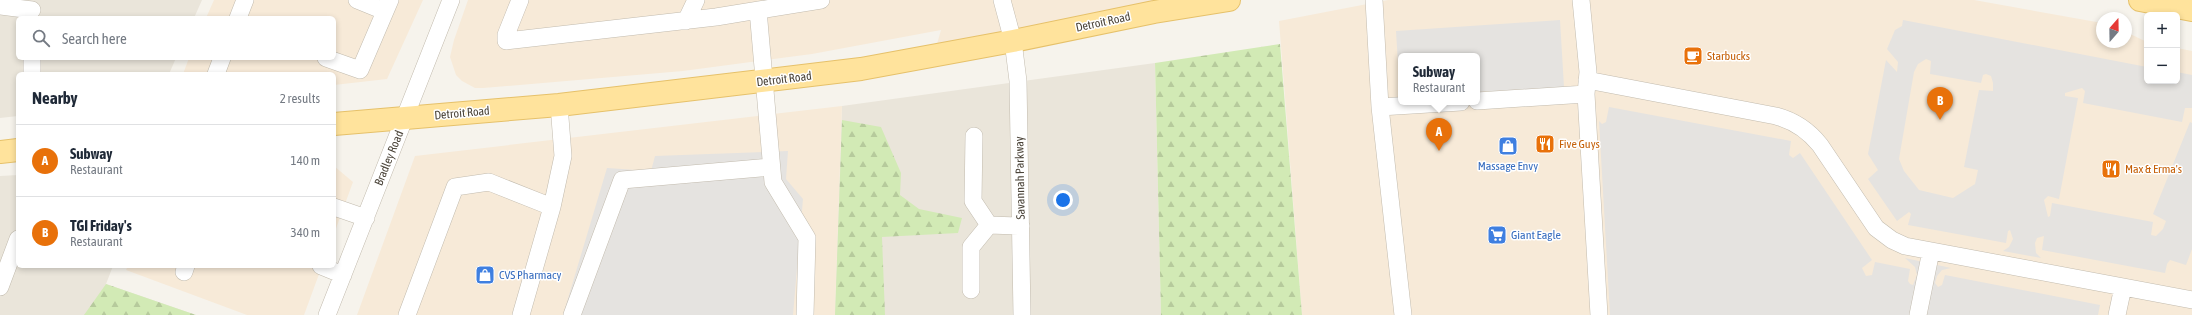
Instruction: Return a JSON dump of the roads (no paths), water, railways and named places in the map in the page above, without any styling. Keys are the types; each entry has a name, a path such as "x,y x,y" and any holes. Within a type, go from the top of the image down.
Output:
{"main road":[{"name":"Detroit Road","path":"336,124 559,105 766,82 861,69 1013,41 1153,6 1229,0"},
{"path":"2146,0 2192,10"},
{"path":"0,152 16,150"}],"street":[{"path":"239,16 245,0"},
{"path":"332,60 360,70 387,6 357,0"},
{"name":"Bradley Road","path":"329,314 451,0"},
{"path":"520,0 506,35 506,41 686,21 821,0"},
{"path":"686,21 696,0"},
{"name":"Savannah Parkway","path":"1002,0 1013,41 1018,81 1022,315"},
{"path":"1374,0 1380,107 1403,315"},
{"path":"1581,0 1599,315"},
{"path":"0,6 33,9"},
{"path":"758,10 766,82 773,182 807,238 805,315"},
{"path":"32,60 32,72"},
{"path":"217,72 221,60"},
{"path":"1480,101 1586,87 1791,121 1804,128 1814,138 1882,233 1905,246 2192,300"},
{"path":"521,315 552,207 563,156 559,105"},
{"path":"1380,107 1412,105"},
{"path":"974,136 972,200 989,225"},
{"path":"572,315 622,180 771,167"},
{"path":"407,315 455,187 489,182 552,207"},
{"path":"336,208 366,218"},
{"path":"989,225 1021,226"},
{"path":"970,290 971,247 989,225"},
{"path":"0,287 16,244"},
{"path":"1918,315 1931,251"},
{"path":"326,268 343,275"},
{"path":"2117,315 2123,287"}],"place":[{"name":"Starbucks","path":"1693,56"},
{"name":"TGI Friday's","path":"1940,120"},
{"name":"Five Guys","path":"1545,144"},
{"name":"Massage Envy","path":"1508,146"},
{"name":"Subway","path":"1439,151"},
{"name":"Max & Erma's","path":"2111,169"},
{"name":"Giant Eagle","path":"1497,235"},
{"name":"CVS Pharmacy","path":"485,275"}]}
